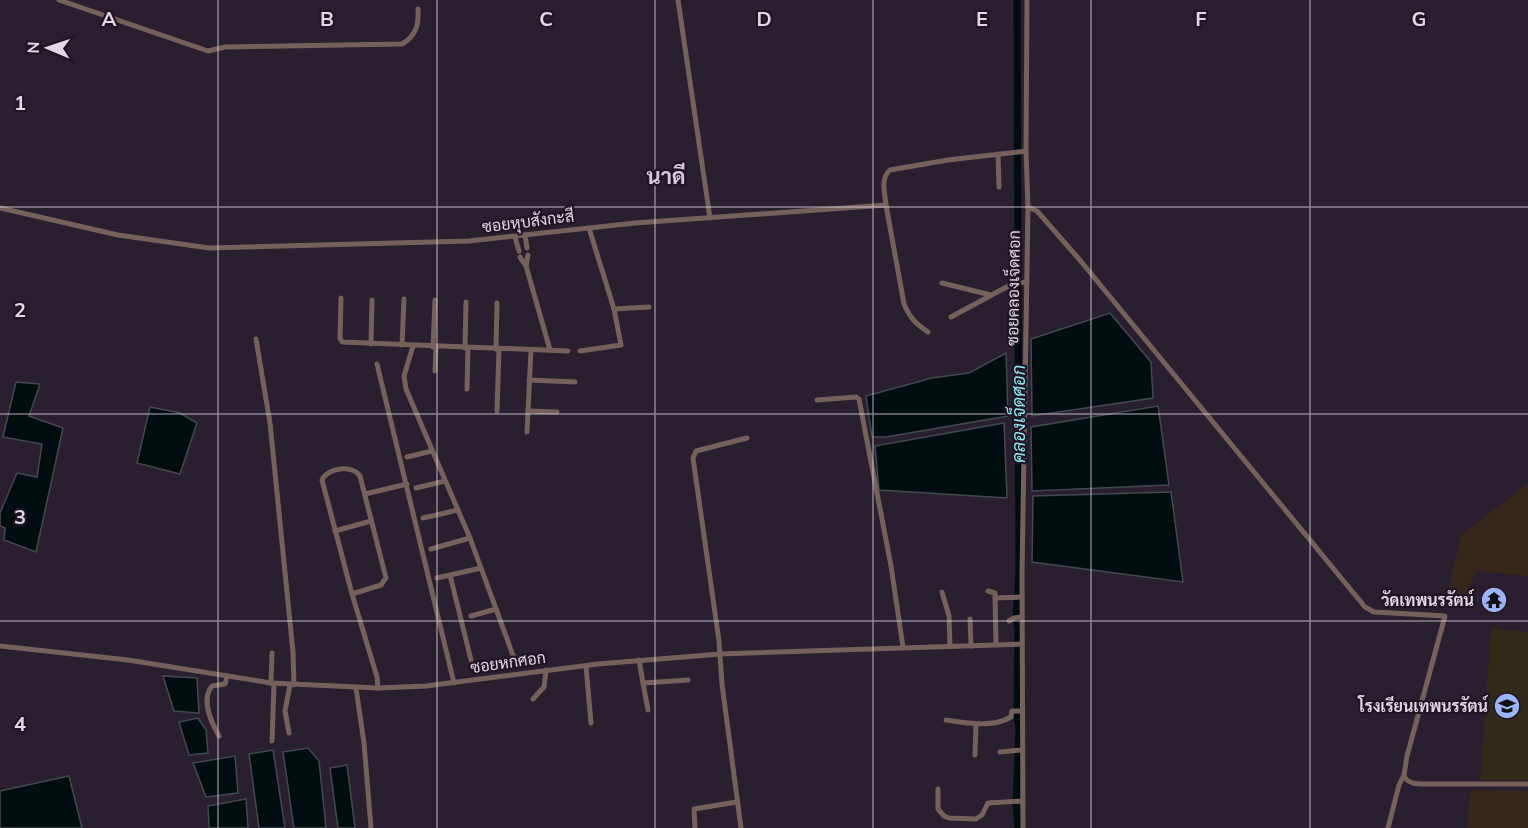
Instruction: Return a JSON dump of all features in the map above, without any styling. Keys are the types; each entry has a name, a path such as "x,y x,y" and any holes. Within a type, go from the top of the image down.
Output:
{"street":[{"path":"59,0 208,51 225,47 402,44 410,39 417,28 418,9"},
{"path":"678,0 710,217"},
{"name":"ซอยคลองเจ็ดศอก","path":"1023,828 1019,711 1022,644 1016,618 1022,282 1028,207 1024,151 1027,0"},
{"path":"928,332 916,325 904,304 886,205 884,176 890,170 1024,151"},
{"path":"998,154 999,188"},
{"name":"ซอยหุบสังกะสี","path":"0,208 118,235 209,248 450,242 710,217 886,205"},
{"path":"1028,207 1037,211 1079,259 1365,608 1374,612 1445,616 1388,828"},
{"path":"580,351 621,345 615,309 589,228"},
{"path":"525,236 528,252 526,266"},
{"path":"515,237 519,254 526,266 550,350"},
{"path":"951,317 1022,282"},
{"path":"942,283 992,295"},
{"path":"341,298 340,341 434,347 568,351"},
{"path":"402,345 404,299"},
{"path":"371,344 372,300"},
{"path":"435,300 435,371"},
{"path":"466,302 467,389"},
{"path":"497,303 497,411"},
{"path":"615,309 649,307"},
{"path":"256,339 270,423 293,681 285,711 289,734"},
{"path":"413,346 404,382 470,538 514,658"},
{"path":"526,432 531,350"},
{"path":"377,364 454,681"},
{"path":"529,380 575,382"},
{"path":"817,400 855,396 859,399 891,566 903,647"},
{"path":"528,411 557,412"},
{"path":"741,828 722,684 719,641 693,454 701,449 747,438"},
{"path":"407,457 432,451"},
{"path":"351,594 381,585 386,578 360,476 353,469 344,469 327,474 322,480 351,594 378,682"},
{"path":"416,488 445,482"},
{"path":"364,494 406,484"},
{"path":"423,518 458,510"},
{"path":"335,531 371,521"},
{"path":"431,549 470,538"},
{"path":"437,578 481,568"},
{"path":"450,575 471,660"},
{"path":"988,591 993,591 995,598 995,639"},
{"path":"942,592 949,616 950,640"},
{"path":"995,598 1018,597"},
{"path":"471,616 496,609"},
{"path":"970,619 971,643"},
{"name":"ซอยหกศอก","path":"0,646 132,661 272,682 293,681 356,688 378,682 454,681 720,651 903,647 950,640 971,643 995,639 1022,644"},
{"path":"272,653 272,741"},
{"path":"639,660 648,710"},
{"path":"586,666 591,723"},
{"path":"533,699 544,687 546,670"},
{"path":"219,736 209,714 209,691 212,686 225,684 227,676"},
{"path":"643,683 688,680"},
{"path":"356,688 364,743 371,828"},
{"path":"946,720 976,723 1007,719 1011,717 1012,711 1019,711"},
{"path":"975,755 976,723"},
{"path":"1000,752 1022,750"},
{"path":"1404,775 1406,780 1412,783 1425,784 1528,784"},
{"path":"938,789 938,809 949,818 976,819 982,815 988,803 1021,802"},
{"path":"695,828 693,810 695,808 737,802"}],"shaded area":[{"path":"1110,313 1151,362 1153,398 1032,416 1031,339"},
{"path":"1006,353 1008,416 886,437 872,437 866,396 932,378 969,373"},
{"path":"16,382 40,384 29,416 63,428 36,552 4,540 5,528 0,526 0,513 17,473 37,477 42,444 3,437"},
{"path":"1158,406 1169,485 1032,491 1031,427"},
{"path":"150,407 180,413 197,423 180,474 137,463"},
{"path":"1004,423 1007,498 879,490 875,446"},
{"path":"1528,484 1528,576 1476,571 1466,593 1453,608 1444,606 1462,534"},
{"path":"1171,492 1183,582 1032,562 1033,496"},
{"name":"โรงเรียนเทพนรรัตน์","path":"1491,628 1528,632 1528,780 1480,780"},
{"path":"163,676 197,678 199,713 174,711"},
{"path":"198,718 206,730 208,753 189,755 179,722"},
{"path":"308,748 319,761 326,828 294,828 283,752"},
{"path":"273,750 285,828 259,828 249,754"},
{"path":"235,756 238,793 206,797 193,763"},
{"path":"347,765 355,828 338,828 330,768"},
{"path":"69,776 82,828 0,828 0,791"},
{"path":"1470,790 1528,791 1528,828 1467,828"},
{"path":"246,799 248,828 209,828 208,806"}],"waterway":[{"name":"คลองเจ็ดศอก","path":"1017,0 1019,576 1016,618 1019,733 1016,803 1018,828"}],"place":[{"name":"วัดเทพนรรัตน์","path":"1494,600"},
{"name":"โรงเรียนเทพนรรัตน์","path":"1507,706"}],"district":[{"name":"นาดี","path":"666,176"}]}
